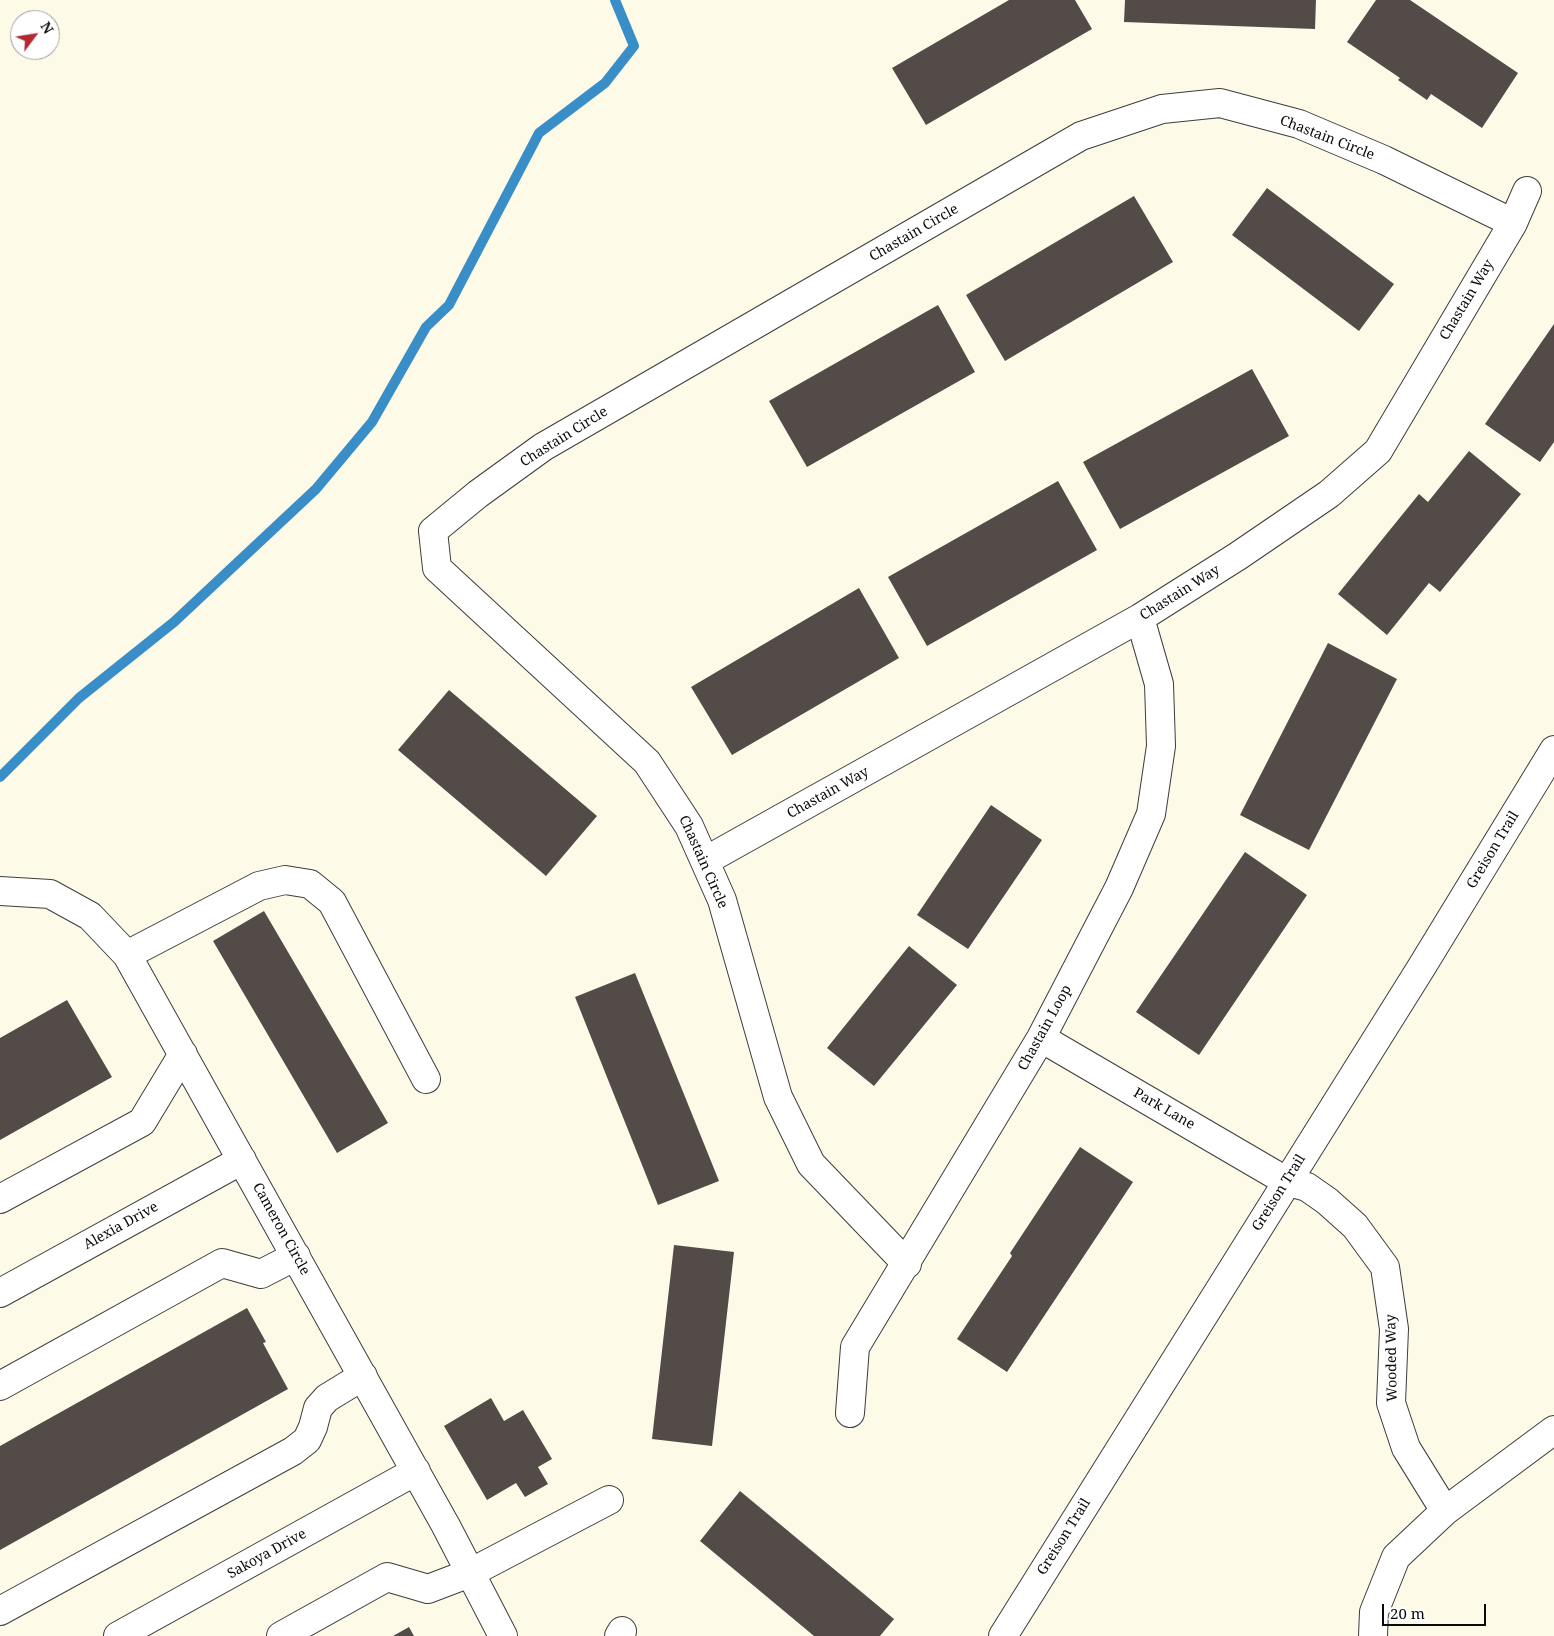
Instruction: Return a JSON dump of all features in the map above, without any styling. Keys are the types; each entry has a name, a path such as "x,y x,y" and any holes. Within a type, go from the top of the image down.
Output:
{"street":[{"name":"Chastain Circle","path":"907,1264 811,1164 778,1097 722,900 690,826 647,762 437,568 434,531 478,494 543,447 1081,136 1162,110 1220,103 1299,124 1384,160 1513,223"},
{"name":"Chastain Way","path":"706,861 1140,618 1238,556 1330,494 1378,451 1513,223 1527,190"},
{"name":"Chastain Loop","path":"850,1413 855,1347 907,1264 1041,1038 1119,888 1151,814 1161,746 1159,684 1140,618"},
{"name":"Greison Trail","path":"1003,1636 1421,968 1554,750"},
{"path":"127,955 259,886 285,880 310,884 332,902 426,1079"},
{"name":"Cameron Circle","path":"0,891 50,894 90,916 127,955 416,1471 503,1636"},
{"name":"Park Lane","path":"1041,1038 1286,1181"},
{"path":"0,1199 142,1122 183,1054"},
{"name":"Alexia Drive","path":"0,1293 242,1160"},
{"name":"Wooded Way","path":"1286,1181 1308,1187 1327,1201 1355,1226 1385,1267 1394,1330 1390,1403 1406,1448 1445,1510"},
{"path":"0,1386 222,1263 261,1274 296,1256"},
{"path":"0,1610 293,1451 307,1440 318,1408 327,1398 363,1376"},
{"path":"1373,1636 1374,1612 1396,1557 1445,1510 1554,1430"},
{"name":"Sakoya Drive","path":"118,1636 416,1471"},
{"path":"281,1636 387,1576 428,1590 470,1573 609,1500"}],"building":[{"path":"1009,0 1075,0 1092,29 926,125 892,68"},
{"path":"1125,0 1316,0 1315,29 1124,22"},
{"path":"1376,0 1410,0 1518,73 1482,128 1431,94 1427,100 1398,80 1400,78 1347,42"},
{"path":"1267,188 1394,284 1359,331 1232,235"},
{"path":"1134,196 1173,262 1005,361 966,295"},
{"path":"938,305 975,372 807,467 769,401"},
{"path":"1554,324 1554,442 1540,462 1485,424"},
{"path":"1252,369 1289,436 1120,529 1083,462"},
{"path":"1469,451 1521,494 1440,592 1429,583 1387,635 1338,594 1419,494 1428,502"},
{"path":"1058,481 1097,550 927,646 888,577"},
{"path":"859,588 899,658 732,755 691,687"},
{"path":"1328,643 1397,679 1309,850 1240,815"},
{"path":"449,690 597,816 546,876 398,750"},
{"path":"991,805 1042,840 968,949 917,915"},
{"path":"1245,852 1307,895 1199,1055 1136,1012"},
{"path":"264,911 388,1123 337,1153 213,941"},
{"path":"909,946 957,985 874,1086 827,1048"},
{"path":"635,973 719,1181 658,1205 575,997"},
{"path":"67,1000 112,1077 0,1140 0,1038"},
{"path":"1080,1147 1133,1182 1007,1372 957,1339 1012,1256 1010,1253"},
{"path":"674,1245 734,1252 712,1446 652,1439"},
{"path":"247,1308 266,1342 263,1343 288,1389 0,1550 0,1446"},
{"path":"491,1398 504,1421 523,1410 552,1459 538,1467 548,1484 525,1497 516,1483 487,1500 444,1426"},
{"path":"740,1491 894,1619 880,1636 814,1636 700,1541"},
{"path":"409,1627 414,1636 393,1636"}],"waterway":[{"path":"0,777 79,698 174,622 316,489 372,422 426,327 449,305 539,133 605,83 634,46 615,0"}]}
